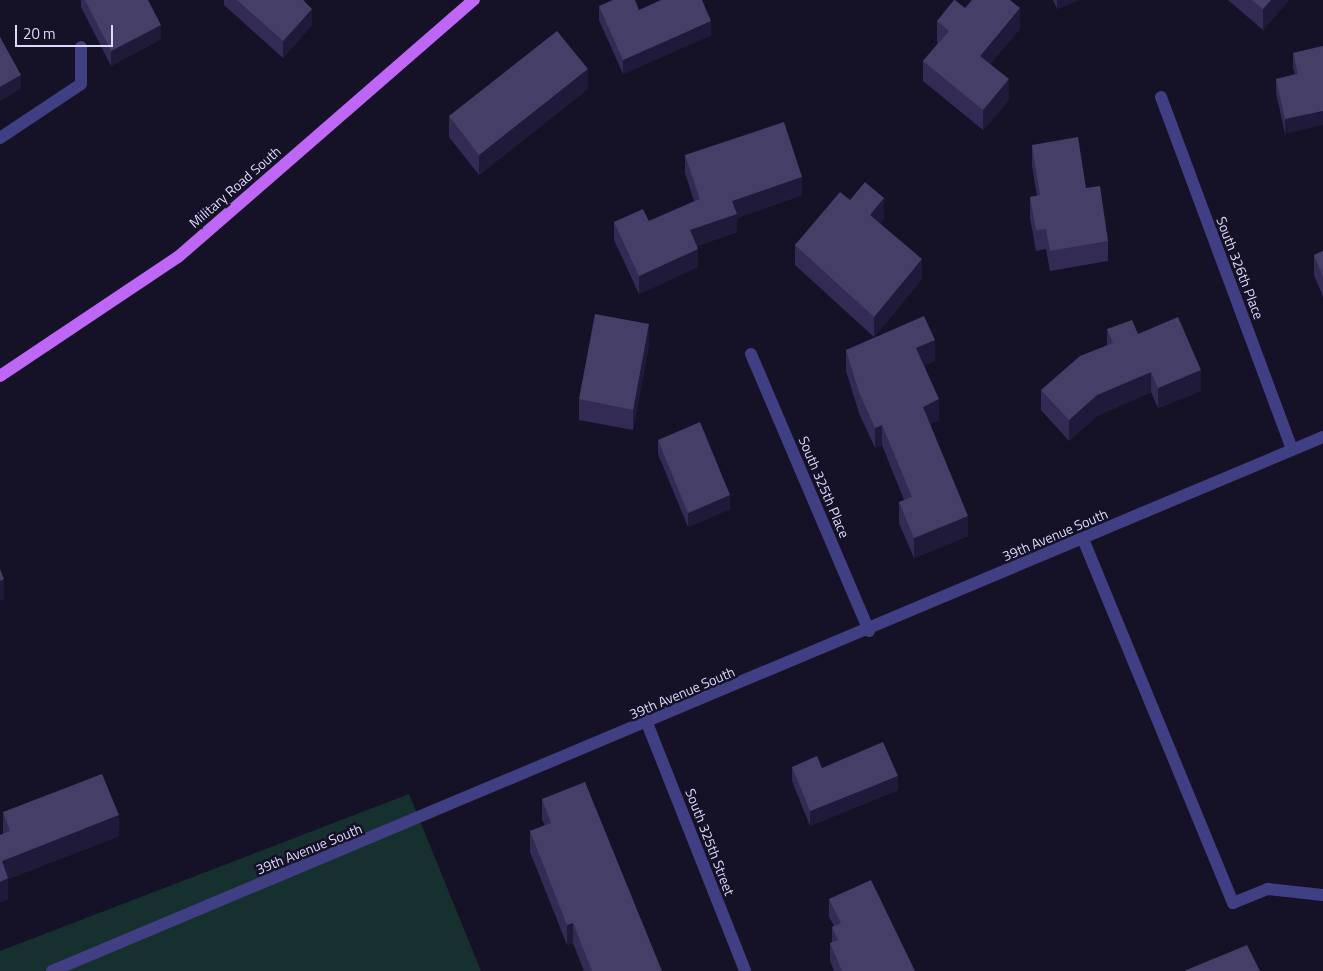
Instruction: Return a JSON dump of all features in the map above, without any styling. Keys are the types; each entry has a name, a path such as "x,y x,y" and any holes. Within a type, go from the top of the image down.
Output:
{"main road":[{"name":"Military Road South","path":"1,373 178,257 474,0"}],"street":[{"path":"0,138 81,84 81,47"},
{"name":"South 326th Place","path":"1160,97 1292,449"},
{"name":"South 325th Place","path":"751,354 869,631"},
{"name":"39th Avenue South","path":"52,971 869,631 1323,437"},
{"path":"1083,539 1233,903 1268,889 1323,895"},
{"name":"South 325th Street","path":"647,723 745,971"}],"green space":[{"path":"409,794 481,971 0,971 0,951"}],"building":[{"path":"85,0 148,0 161,25 111,51"},
{"path":"237,0 303,0 312,9 283,41"},
{"path":"613,0 635,0 639,10 661,0 702,0 711,21 623,60 599,6"},
{"path":"954,0 965,8 972,0 1010,0 1020,8 980,56 1009,79 983,110 923,61 949,31 937,21"},
{"path":"1252,0 1271,0 1263,9"},
{"path":"557,31 588,69 479,155 449,116"},
{"path":"0,37 21,75 0,87"},
{"path":"1323,46 1323,111 1285,119 1276,79 1298,74 1293,53"},
{"path":"784,122 802,177 732,201 737,214 690,230 698,249 639,276 614,222 643,209 649,221 700,199 685,155"},
{"path":"1078,137 1086,188 1100,186 1108,241 1050,251 1046,229 1036,230 1030,197 1040,195 1032,145"},
{"path":"865,182 884,198 870,215 922,259 874,317 795,245 840,192 850,200"},
{"path":"1323,251 1323,277 1314,255"},
{"path":"595,314 649,324 633,410 579,399"},
{"path":"924,316 935,340 916,348 939,399 923,407 968,516 914,538 899,502 912,497 882,425 875,428 859,392 846,350"},
{"path":"1178,317 1201,370 1158,388 1151,372 1097,395 1069,420 1041,390 1080,356 1113,343 1107,329 1132,320 1138,334"},
{"path":"700,422 730,495 688,513 658,440"},
{"path":"0,569 4,579 0,581"},
{"path":"883,742 898,776 810,811 792,767 817,756 822,768"},
{"path":"102,774 119,815 2,861 8,878 0,882 0,835 10,831 3,812"},
{"path":"585,782 662,971 592,971 573,923 567,925 530,831 551,823 542,799"},
{"path":"871,880 915,971 842,971 830,943 838,940 832,927 841,923 829,899"},
{"path":"1247,945 1260,971 1184,971"}]}
